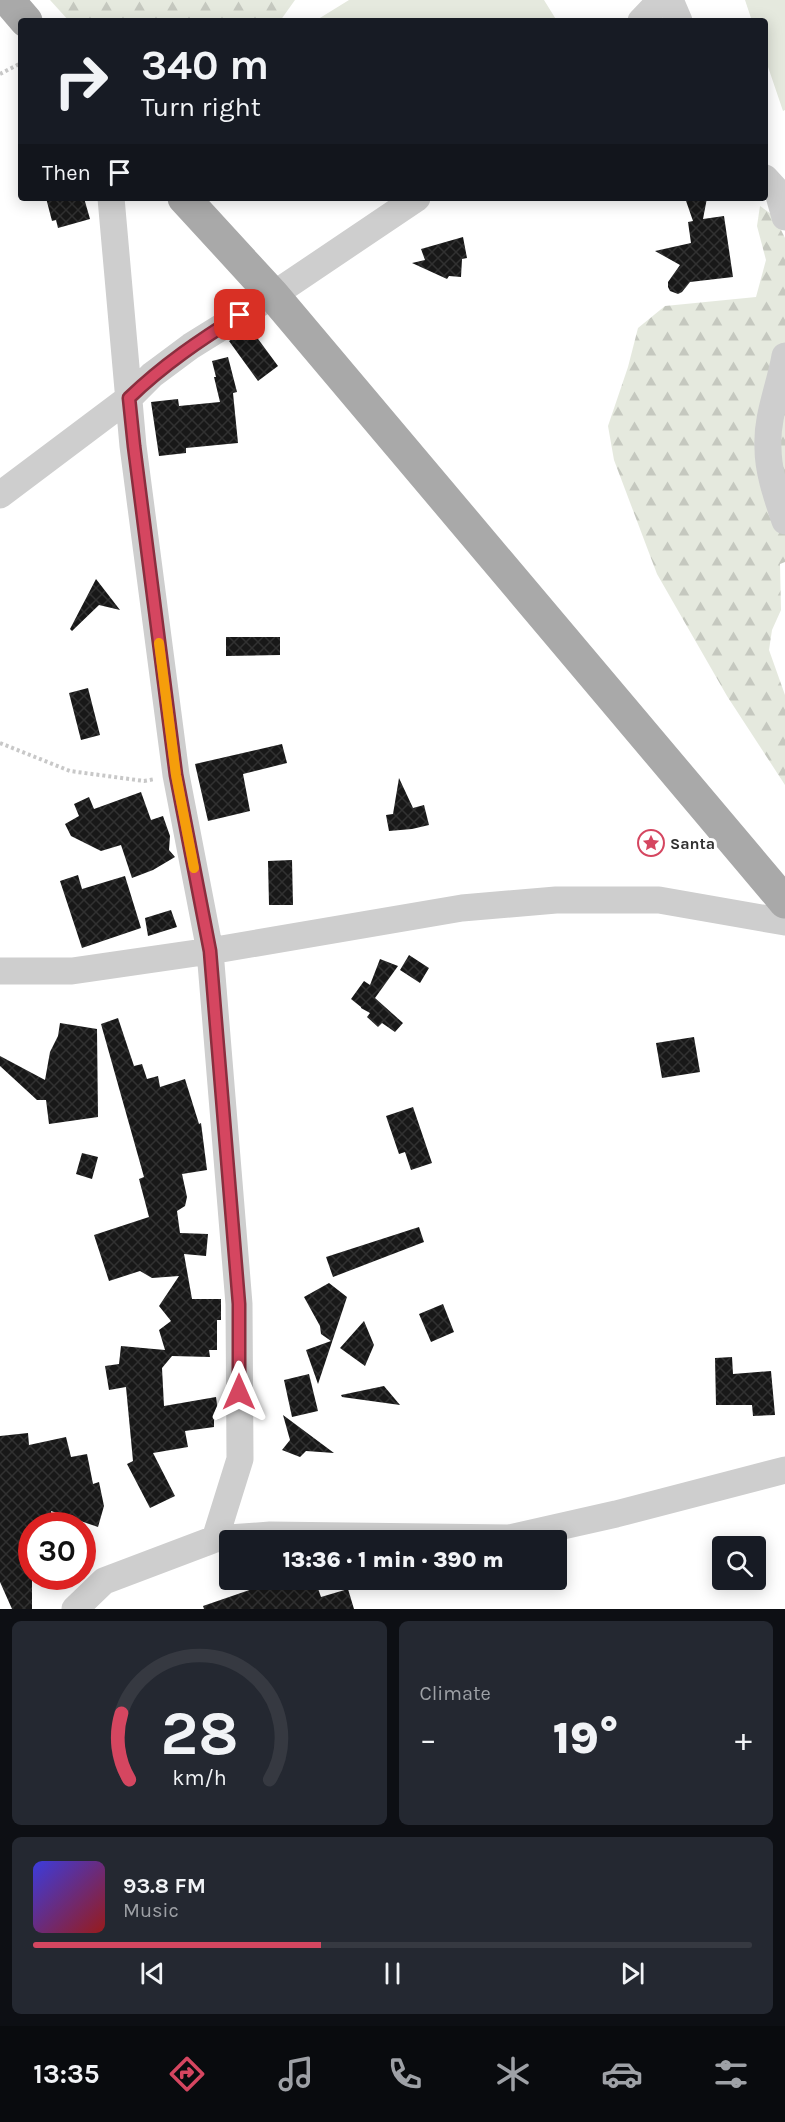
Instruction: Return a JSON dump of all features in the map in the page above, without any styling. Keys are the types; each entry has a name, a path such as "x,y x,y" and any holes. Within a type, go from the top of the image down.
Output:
{"main road":[{"path":"8,0 23,18"},
{"path":"187,201 273,295 785,902"}],"street":[{"path":"644,18 661,0"},
{"path":"670,0 678,18"},
{"path":"768,181 778,192 785,217"},
{"path":"111,201 134,446 176,775 210,951 239,1304 240,1459 215,1539"},
{"path":"0,495 129,398 152,375 190,346 273,295 413,201"},
{"path":"785,356 771,419 768,448 774,488 785,521"},
{"path":"0,971 72,971 210,951 462,908 556,900 659,900 785,922"},
{"path":"75,1609 104,1581 215,1539 270,1535 509,1538 616,1514 785,1470"}],"path":[{"path":"0,74 18,65"},
{"path":"0,743 70,771 144,781 176,775"}],"green space":[{"path":"50,0 295,0 282,18 66,18"},
{"path":"349,0 544,0 555,18 320,18"},
{"path":"745,0 785,0 785,110 783,111 768,67 768,18 751,18"},
{"path":"760,206 774,216 785,238 785,562 780,564 781,610 772,630 769,650 785,695 785,785 727,696 657,574 614,460 608,426 628,367 638,328 665,306 756,297 766,260 757,226"}],"building":[{"path":"47,201 85,201 90,219 58,228 56,220 52,221"},
{"path":"686,201 706,201 703,219 724,216 733,277 690,282 678,294 670,291 668,282 680,265 655,251 691,243 688,222 693,221"},
{"path":"463,237 467,258 462,259 461,277 449,276 447,279 412,263 425,260 421,249"},
{"path":"250,328 278,366 258,381 229,341"},
{"path":"228,357 237,392 233,393 238,443 186,448 186,453 159,456 151,402 178,399 179,406 220,402 212,361"},
{"path":"96,579 120,610 99,605 72,631 70,629"},
{"path":"226,637 280,637 280,655 226,656"},
{"path":"88,688 100,735 81,740 69,693"},
{"path":"282,744 287,763 243,774 250,811 208,821 195,764"},
{"path":"399,778 413,808 424,805 429,825 389,831 386,815 393,814"},
{"path":"141,792 151,820 163,816 170,836 169,850 175,857 153,870 132,878 121,845 101,851 71,836 65,824 79,816 74,804 89,797 94,809"},
{"path":"292,860 293,905 269,905 268,861"},
{"path":"78,875 82,889 125,876 141,928 82,948 60,881"},
{"path":"171,910 177,927 148,936 145,918"},
{"path":"409,955 429,968 420,983 400,970"},
{"path":"380,959 398,966 375,998 403,1023 395,1032 382,1023 378,1027 367,1017 370,1013 351,999 364,981 370,985"},
{"path":"118,1018 134,1066 142,1064 147,1079 158,1076 160,1087 185,1079 199,1124 201,1123 207,1170 182,1174 187,1197 185,1206 177,1211 180,1233 208,1234 206,1256 184,1254 192,1299 221,1299 221,1320 217,1320 217,1350 209,1350 210,1357 172,1356 162,1368 164,1406 216,1397 219,1419 214,1420 214,1427 185,1431 188,1447 153,1453 175,1496 150,1508 127,1464 133,1461 126,1387 109,1390 105,1366 119,1364 121,1346 165,1350 159,1330 171,1321 159,1306 179,1276 152,1278 140,1271 109,1281 94,1235 149,1217 139,1179 144,1177 101,1024"},
{"path":"60,1023 97,1029 98,1117 49,1124 46,1100 37,1100 0,1066 0,1056 45,1080 50,1052 58,1036"},
{"path":"694,1037 700,1072 662,1078 656,1043"},
{"path":"413,1107 432,1163 411,1170 405,1152 399,1154 386,1116"},
{"path":"82,1153 98,1157 92,1179 76,1174"},
{"path":"419,1227 424,1242 333,1277 326,1257"},
{"path":"329,1283 347,1297 318,1384 306,1350 331,1341 321,1334 320,1326 304,1297"},
{"path":"443,1304 454,1332 431,1342 419,1314"},
{"path":"364,1321 374,1345 365,1366 340,1348"},
{"path":"732,1357 733,1374 771,1371 775,1415 753,1416 752,1405 716,1405 715,1358"},
{"path":"309,1374 318,1411 292,1417 284,1380"},
{"path":"384,1386 400,1405 342,1397 341,1395"},
{"path":"283,1415 334,1453 306,1451 300,1457 282,1450 290,1440"},
{"path":"28,1433 29,1445 66,1437 71,1457 87,1454 93,1484 99,1482 104,1506 98,1527 96,1526 96,1512 18,1512 18,1590 32,1590 32,1609 12,1609 0,1582 0,1436"},
{"path":"250,1590 319,1590 321,1597 348,1590 354,1609 204,1609 203,1606"}],"slow traffic":[{"path":"159,643 176,775 194,868"}],"place":[{"name":"Santa","path":"651,843"}],"route":[{"path":"239,1392 239,1304 210,951 176,775 129,398 152,375 190,346 240,315"}]}
